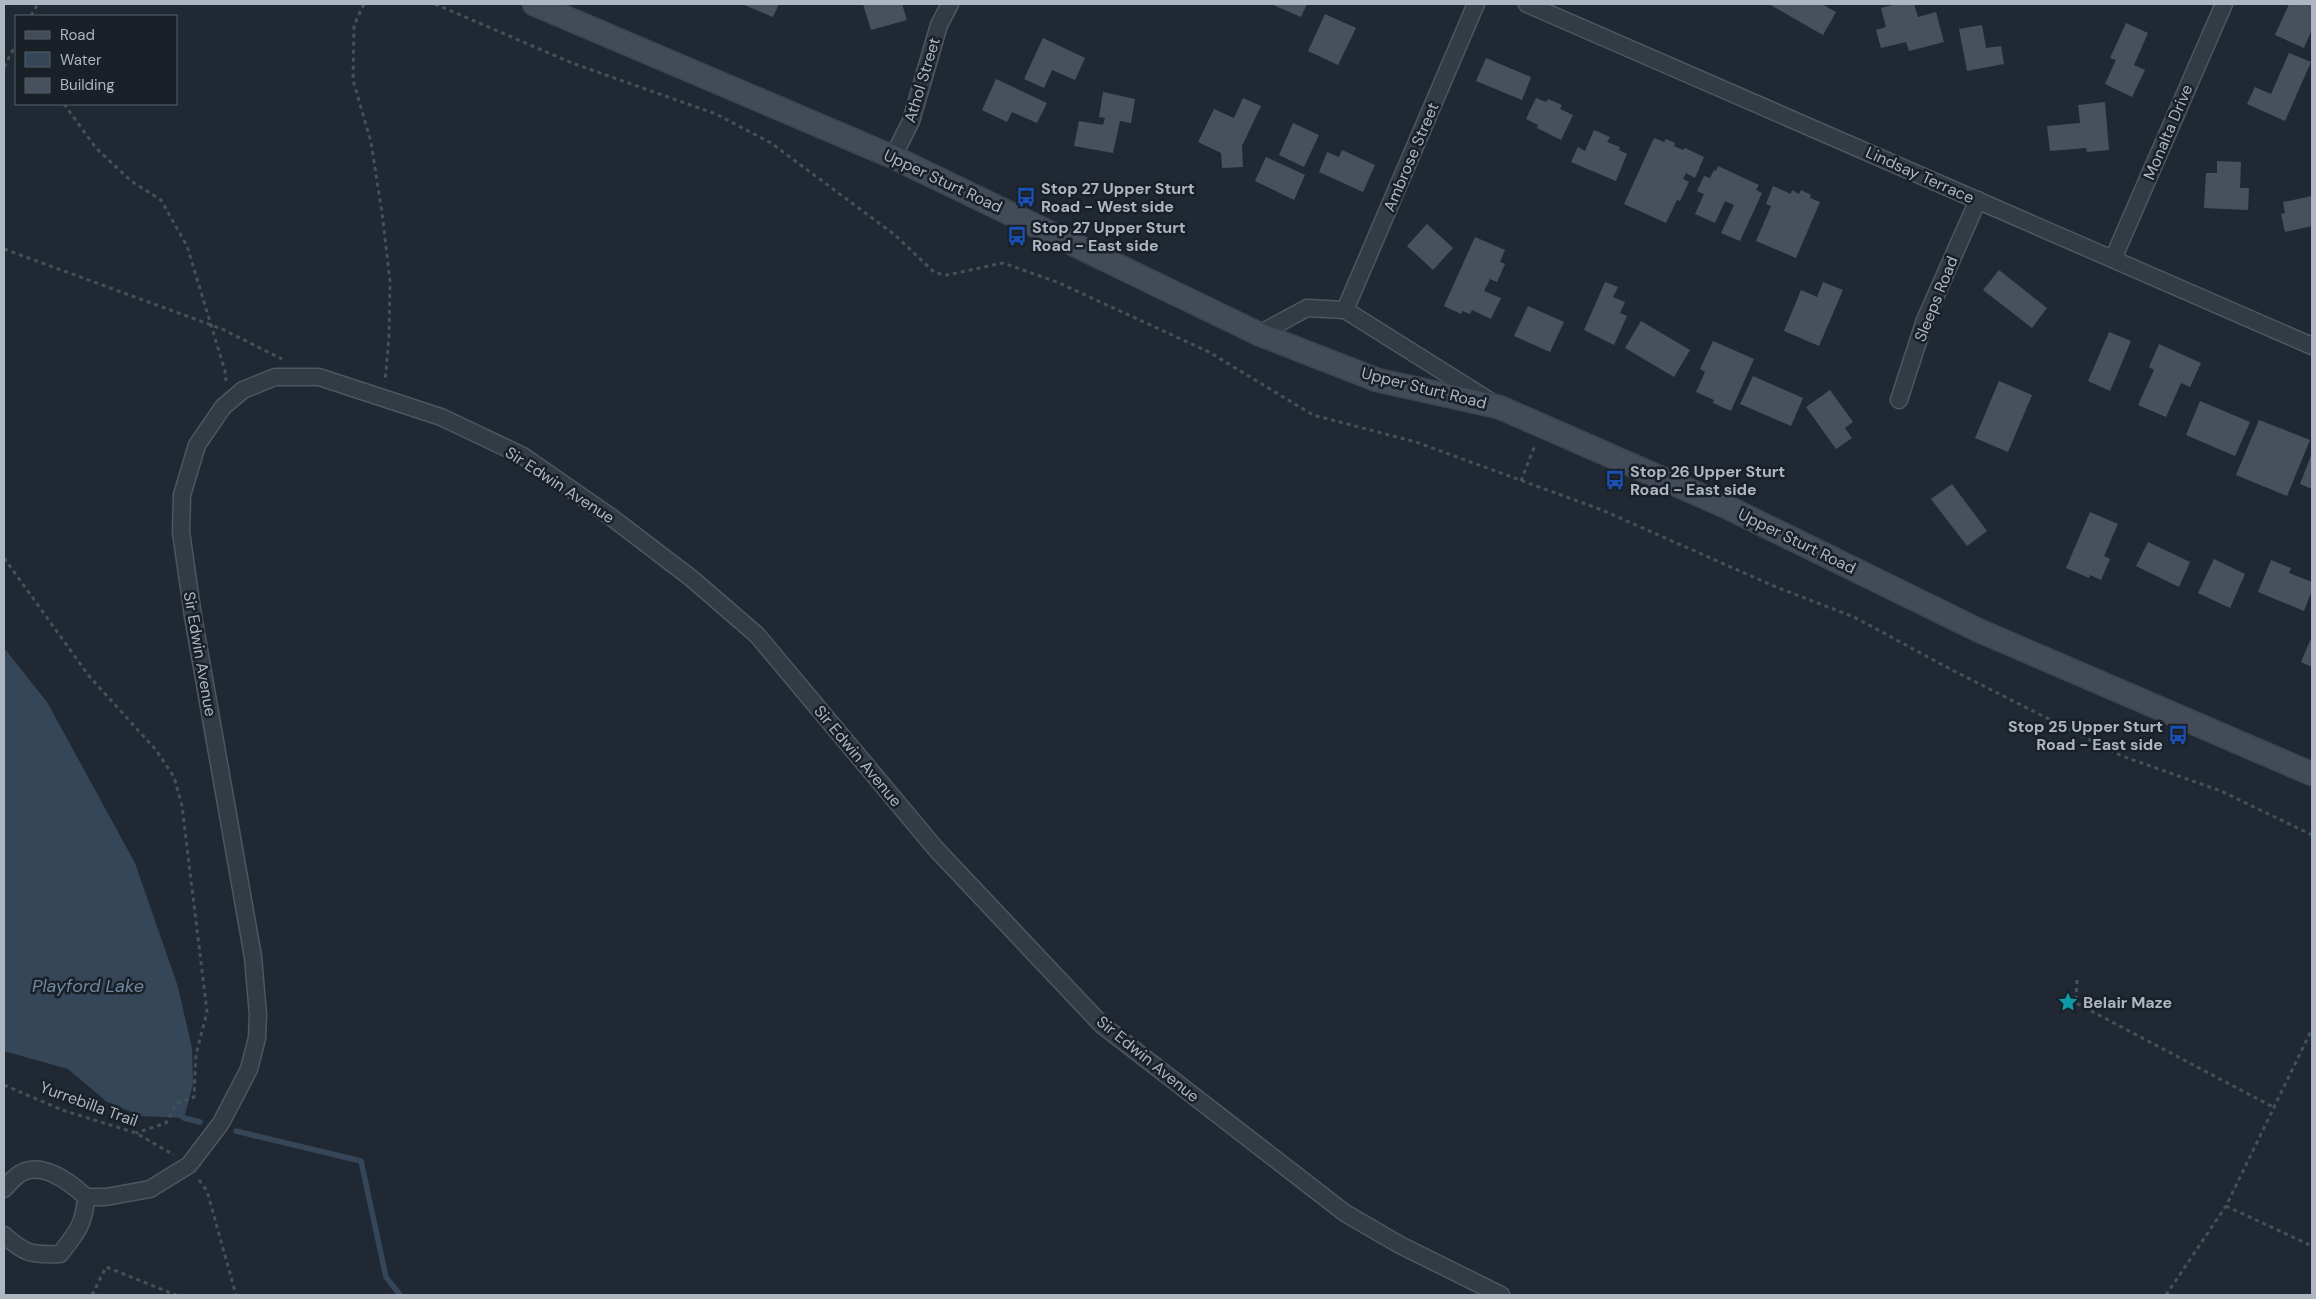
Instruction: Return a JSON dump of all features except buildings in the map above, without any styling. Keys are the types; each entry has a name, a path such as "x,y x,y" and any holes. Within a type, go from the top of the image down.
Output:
{"main road":[{"name":"Upper Sturt Road","path":"534,4 893,156 1260,334 1377,380 1499,406 1727,507 1980,631 2312,774"}],"street":[{"name":"Athol Street","path":"893,156 911,121 939,25 950,4"},
{"name":"Ambrose Street","path":"1345,310 1476,4"},
{"name":"Lindsay Terrace","path":"1527,4 2312,346"},
{"name":"Monalta Drive","path":"2113,260 2224,4"},
{"name":"Sleeps Road","path":"1899,400 1925,320 1978,200"},
{"path":"1260,334 1307,308 1345,310 1499,406"},
{"name":"Sir Edwin Avenue","path":"86,1197 106,1197 150,1189 189,1165 221,1123 249,1069 257,1038 258,1015 253,957 193,616 181,532 182,495 197,445 228,403 243,390 275,377 319,377 441,417 522,456 611,517 691,578 757,635 936,849 1102,1025 1345,1213 1400,1245 1501,1295"},
{"path":"4,1189 20,1174 42,1169 69,1182 86,1197 85,1215 80,1227 60,1254 35,1255 15,1245 4,1235"}],"path":[{"path":"32,15 38,4"},
{"path":"364,4 354,26 352,80 371,142 390,281 389,336 383,397"},
{"path":"435,4 572,63 716,114 770,144 895,235 935,273 947,275 1003,263 1039,276 1209,352 1314,415 1416,442 1602,510 1776,587 1854,617 1952,670 2122,756 2221,792 2312,835"},
{"path":"34,10 36,15"},
{"path":"4,66 15,46"},
{"path":"65,105 96,148 131,181 161,200 187,246 225,371 228,403"},
{"path":"4,249 210,325 283,360"},
{"path":"1521,481 1543,426"},
{"path":"4,558 90,676 156,750 174,777 182,806 207,1012 196,1054 194,1096 178,1103 166,1123 136,1133"},
{"path":"2077,980 2076,1003 2273,1107"},
{"path":"2166,1295 2226,1206 2312,1029"},
{"name":"Yurrebilla Trail","path":"4,1085 62,1110 136,1133 189,1165"},
{"path":"189,1165 207,1192 236,1295"},
{"path":"2226,1206 2312,1246"},
{"path":"92,1295 106,1267 176,1295"}],"water":[{"name":"Playford Lake","path":"4,648 47,702 135,863 178,987 192,1048 193,1084 184,1118 141,1116 107,1102 68,1069 4,1051"}],"waterway":[{"path":"179,1114 184,1118 200,1122"},
{"path":"236,1131 361,1161 386,1277 400,1295"}],"place":[{"name":"Stop 27 Upper Sturt Road - West side","path":"1026,197"},
{"name":"Stop 27 Upper Sturt Road - East side","path":"1017,236"},
{"name":"Stop 26 Upper Sturt Road - East side","path":"1615,480"},
{"name":"Stop 25 Upper Sturt Road - East side","path":"2178,735"},
{"name":"Belair Maze","path":"2068,1002"}]}
